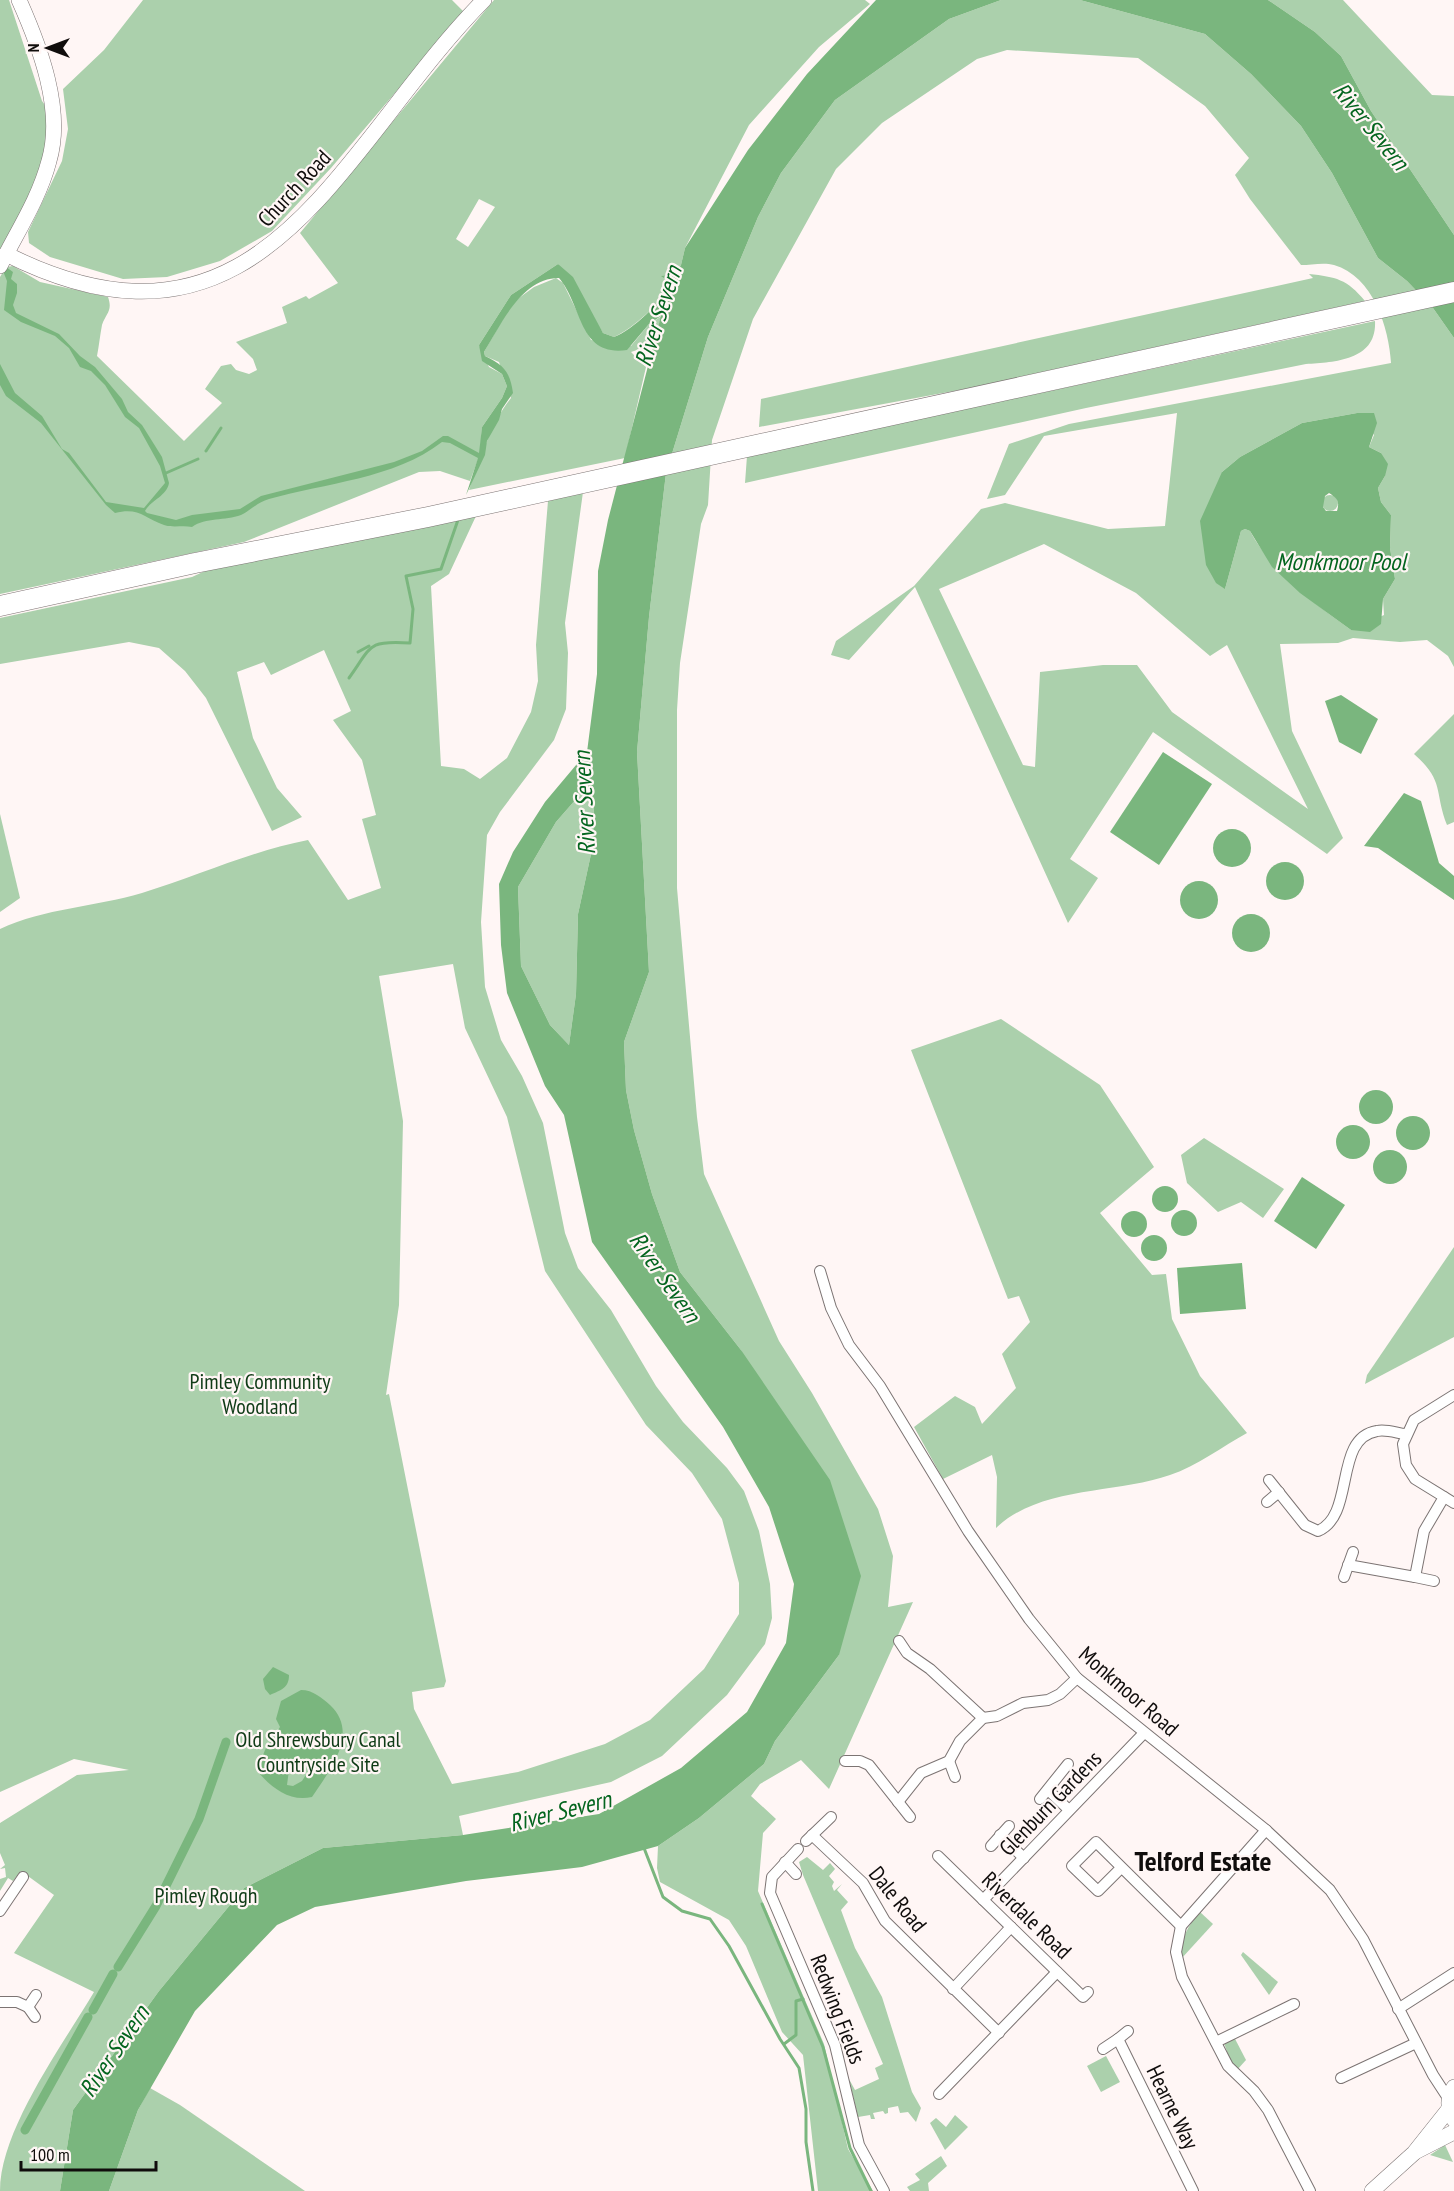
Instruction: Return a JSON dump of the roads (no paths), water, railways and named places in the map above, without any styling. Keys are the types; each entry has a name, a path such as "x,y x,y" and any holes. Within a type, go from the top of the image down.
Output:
{"highway":[{"path":"0,606 195,563 429,517 1454,292"}],"street":[{"path":"3,259 37,196 50,159 52,128 51,99 34,33 19,0"},
{"name":"Church Road","path":"3,259 82,284 115,290 179,287 234,269 259,255 289,232 320,199 484,0"},
{"name":"Monkmoor Road","path":"820,1271 831,1308 849,1345 880,1386 925,1465 1029,1619 1077,1678 1266,1830 1330,1890 1344,1906 1433,2075 1452,2099"},
{"path":"1415,1577 1424,1531 1449,1500 1422,1486 1410,1472 1404,1454 1406,1434 1419,1415 1454,1395"},
{"path":"1269,1480 1312,1534 1322,1529 1337,1511 1348,1465 1361,1441 1370,1433 1381,1430 1406,1434"},
{"path":"1267,1502 1279,1492"},
{"path":"1344,1577 1353,1552"},
{"path":"1348,1565 1434,1581"},
{"path":"899,1649 930,1669 983,1718"},
{"path":"898,1802 921,1773 949,1761 960,1741 983,1718 997,1716 1023,1703 1048,1700 1060,1694 1077,1678"},
{"name":"Glenburn Gardens","path":"983,1900 1144,1732"},
{"path":"850,1757 869,1765 910,1817"},
{"path":"949,1761 955,1777"},
{"path":"1040,1799 1068,1764"},
{"path":"1048,1790 1069,1810"},
{"path":"805,1842 831,1817"},
{"path":"991,1846 1009,1826"},
{"path":"1266,1830 1181,1926 1176,1952 1178,1965 1228,2066 1254,2091 1268,2110 1310,2191"},
{"path":"1000,1835 1024,1858"},
{"name":"Redwing Fields","path":"805,1842 772,1877 770,1893 835,2045 859,2145 884,2191"},
{"name":"Dale Road","path":"805,1842 863,1883 885,1921 999,2032"},
{"path":"1121,1868 1098,1892 1072,1866 1096,1842 1181,1926"},
{"name":"Riverdale Road","path":"938,1856 1083,1997 1088,1992"},
{"path":"785,1862 796,1874"},
{"path":"0,1911 23,1877"},
{"path":"953,1989 1011,1927"},
{"path":"939,2094 1057,1972"},
{"path":"1398,2009 1454,1973"},
{"path":"28,2007 36,1995"},
{"path":"0,2002 17,2002 28,2007 35,2017"},
{"path":"1216,2042 1294,2004"},
{"path":"1103,2049 1128,2031"},
{"name":"Hearne Way","path":"1118,2040 1193,2191"},
{"path":"1341,2078 1416,2043"},
{"path":"1372,2191 1414,2153 1452,2099 1433,2075"},
{"path":"1414,2153 1454,2132"}],"water":[{"name":"River Severn","path":"876,0 1001,0 949,19 835,100 781,173 758,217 708,337 666,473 649,617 637,752 649,972 624,1042 626,1090 634,1130 652,1194 680,1272 741,1350 830,1480 861,1576 839,1655 775,1741 764,1764 699,1818 658,1846 582,1867 466,1881 315,1907 277,1925 195,2011 138,2110 109,2191 60,2191 73,2110 159,1991 244,1888 323,1848 463,1835 599,1814 681,1768 747,1712 786,1643 794,1584 769,1507 723,1427 592,1242 564,1115 545,1086 507,993 501,945 499,884 513,852 545,802 587,752 597,674 598,571 608,520 661,316 649,324 627,350 611,350 599,346 590,338 567,289 559,278 546,280 523,294 505,317 484,352 485,356 497,363 508,374 513,393 502,409 499,420 487,441 485,455 466,495 478,458 450,443 442,442 403,464 381,472 269,499 235,517 203,522 192,527 171,526 136,512 115,513 106,505 41,423 6,396 0,385 0,364 15,393 42,416 62,449 69,453 106,502 144,508 165,483 160,466 139,428 125,417 105,385 91,371 80,367 69,348 55,336 21,322 4,310 7,281 3,271 6,267 13,272 11,279 17,284 13,305 16,313 59,334 80,356 95,367 122,399 128,412 142,425 162,457 168,487 148,507 145,511 147,513 176,520 192,515 240,509 261,496 394,462 422,451 443,436 448,436 479,453 482,427 502,398 507,386 502,374 482,361 479,345 511,295 558,264 573,277 603,333 614,337 630,328 655,306 673,284 661,276 675,275 681,265 685,248 748,150 807,74","holes":["584,790 594,806 593,845 578,914 576,994 569,1045 550,1025 521,966 518,887 556,822"]},
{"name":"River Severn","path":"1080,0 1268,0 1315,32 1341,56 1371,111 1454,235 1454,338 1433,308 1407,281 1378,258 1332,173 1301,126 1251,74 1205,34"},
{"name":"Monkmoor Pool","path":"1357,413 1374,413 1377,423 1369,447 1381,453 1388,464 1385,476 1378,488 1381,502 1391,515 1390,548 1395,579 1383,599 1381,624 1370,632 1351,630 1300,593 1272,567 1250,531 1245,529 1241,531 1225,589 1216,583 1206,565 1200,521 1222,472 1240,457 1302,423","holes":["1329,493 1338,502 1337,511 1326,511 1323,507 1325,496"]},
{"path":"1341,695 1378,719 1361,754 1339,742 1325,701"},
{"path":"1163,752 1212,784 1159,865 1110,832"},
{"path":"1404,793 1421,801 1439,863 1454,876 1454,900 1378,848 1364,846"},
{"path":"1232,829 1239,830 1245,835 1250,841 1250,855 1245,861 1239,866 1232,867 1225,866 1219,861 1214,855 1213,848 1214,841 1219,835 1225,830"},
{"path":"1285,862 1292,863 1298,868 1303,874 1303,888 1298,894 1292,899 1285,900 1278,899 1272,894 1267,888 1266,881 1267,874 1272,868 1278,863"},
{"path":"1199,881 1206,882 1212,887 1217,893 1217,907 1212,913 1206,918 1199,919 1192,918 1186,913 1181,907 1180,900 1181,893 1186,887 1192,882"},
{"path":"1251,914 1258,915 1264,920 1269,926 1269,940 1264,946 1258,951 1251,952 1244,951 1238,946 1233,940 1232,933 1233,926 1238,920 1244,915"},
{"path":"1376,1090 1388,1095 1393,1107 1388,1119 1376,1124 1364,1119 1359,1107 1364,1095"},
{"path":"1413,1116 1425,1121 1430,1133 1425,1145 1413,1150 1401,1145 1396,1133 1401,1121"},
{"path":"1353,1125 1365,1130 1370,1142 1365,1154 1353,1159 1341,1154 1336,1142 1341,1130"},
{"path":"1390,1150 1402,1155 1407,1167 1402,1179 1390,1184 1378,1179 1373,1167 1378,1155"},
{"path":"1302,1177 1345,1205 1316,1249 1274,1221"},
{"path":"1165,1186 1174,1190 1178,1199 1174,1208 1165,1212 1156,1208 1152,1199 1156,1190"},
{"path":"1184,1210 1193,1214 1197,1223 1193,1232 1184,1236 1175,1232 1171,1223 1175,1214"},
{"path":"1134,1211 1143,1215 1147,1224 1143,1233 1134,1237 1125,1233 1121,1224 1125,1215"},
{"path":"1154,1235 1163,1239 1167,1248 1163,1257 1154,1261 1145,1257 1141,1248 1145,1239"},
{"path":"1242,1263 1246,1309 1180,1314 1177,1268"},
{"path":"273,1667 289,1675 289,1679 284,1688 270,1695 265,1689 263,1679"},
{"path":"305,1690 320,1697 339,1716 342,1739 339,1751 312,1797 288,1795 269,1783 257,1771 265,1750 280,1727 276,1719 281,1701","holes":["303,1763 309,1763 311,1767 302,1781 293,1786 287,1785 289,1770"]}],"waterway":[{"path":"206,451 221,428"},
{"path":"166,473 198,459"},
{"path":"349,678 372,647 386,643 410,643 413,609 406,576 441,569 459,517"},
{"path":"358,652 369,646"},
{"path":"118,1967 156,1906 199,1819 226,1742"},
{"path":"644,1848 663,1897 682,1911 710,1919 729,1946 780,2039 799,2068 806,2109 806,2142 813,2191"},
{"path":"762,1904 823,2047 850,2148 871,2191"},
{"path":"93,2010 113,1974"},
{"path":"784,2044 796,2035 796,2001 803,1999"},
{"path":"25,2130 88,2017"}],"district":[{"name":"Telford Estate","path":"1203,1860"}],"park label":[{"name":"Pimley Community Woodland","path":"260,1394"},
{"name":"Old Shrewsbury Canal Countryside Site","path":"318,1752"},
{"name":"Pimley Rough","path":"206,1895"}]}
